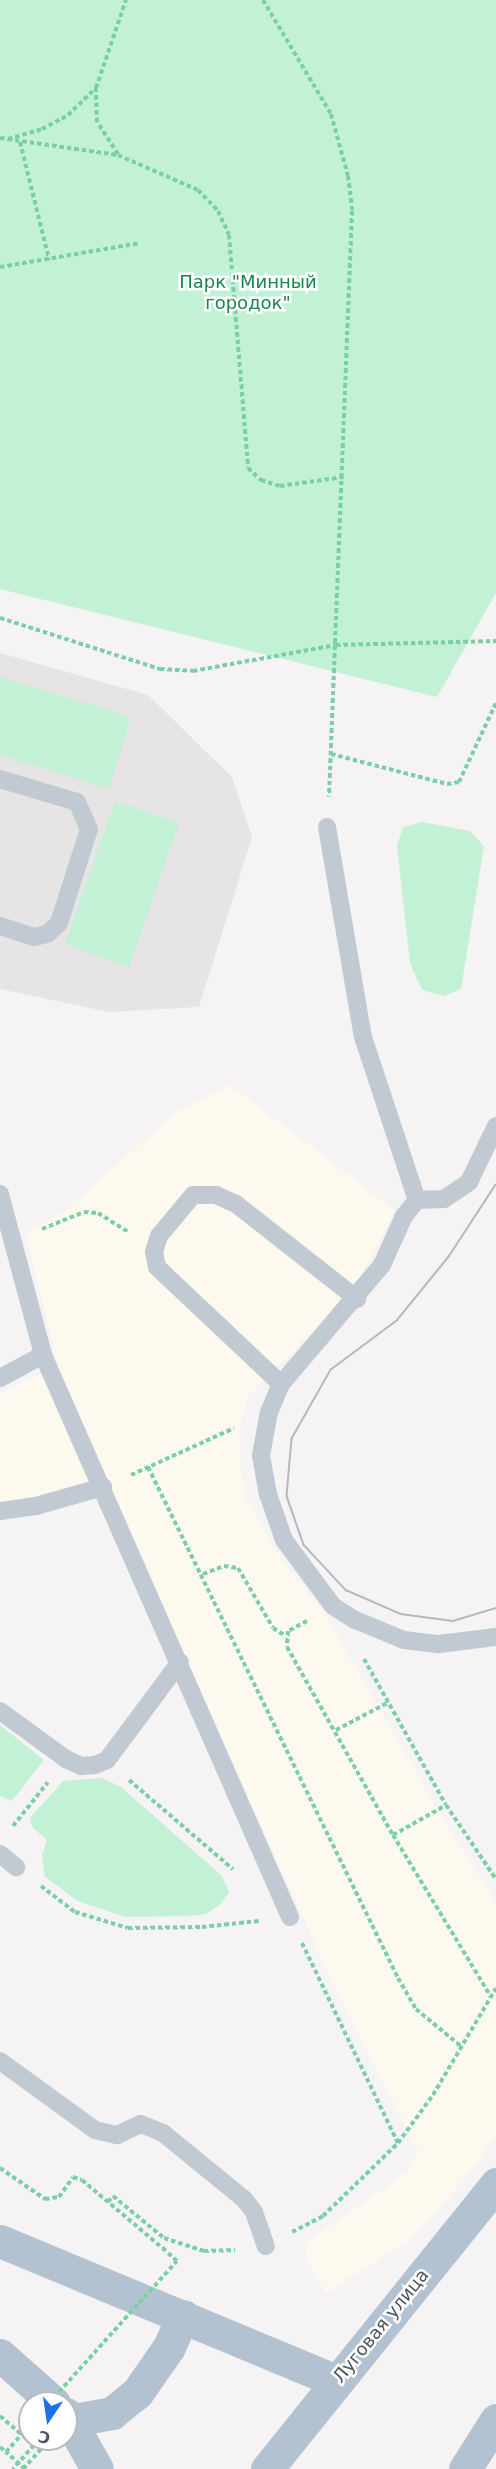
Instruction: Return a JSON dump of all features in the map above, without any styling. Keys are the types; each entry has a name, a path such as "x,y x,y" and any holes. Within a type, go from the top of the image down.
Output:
{"main road":[{"name":"Луговая улица","path":"267,2469 496,2184"},
{"path":"0,2241 337,2381"},
{"path":"78,2415 112,2413 137,2393 169,2347 183,2316"},
{"path":"0,2355 34,2391"},
{"path":"465,2469 496,2420"},
{"path":"78,2443 97,2469"}],"lane":[{"path":"0,778 77,802 89,829 59,923 47,934 34,937 0,926"},
{"path":"327,827 363,1037 417,1200"},
{"path":"417,1200 444,1199 469,1182 496,1126"},
{"path":"0,1194 3,1215 16,1245 43,1355 180,1662 290,1917"},
{"path":"281,1384 157,1267 154,1252 159,1236 193,1195 216,1195 236,1204 357,1299"},
{"path":"417,1200 405,1216 382,1265 357,1299 281,1384 269,1412 261,1455 268,1494 284,1540 333,1606 377,1631 404,1640 439,1644 496,1637"},
{"path":"0,1378 43,1355"},
{"path":"0,1511 36,1506 103,1487"},
{"path":"0,1711 66,1759 81,1766 107,1760 180,1662"},
{"path":"0,1854 16,1867"},
{"path":"0,2061 95,2130 117,2135 141,2124 163,2133 244,2199 254,2212 266,2246"}],"path":[{"path":"118,155 97,122 96,88 126,0"},
{"path":"263,0 331,114 348,176 352,211 327,827"},
{"path":"7,139 42,129 68,115 96,88"},
{"path":"0,138 118,155 198,190 218,211 229,235 248,468 261,480 280,486 343,477"},
{"path":"20,142 49,259"},
{"path":"0,267 140,243"},
{"path":"0,618 171,670 194,671 234,665 336,645 496,641"},
{"path":"331,754 447,784 459,782 496,702"},
{"path":"16,1245 38,1231 84,1212 98,1213 128,1233 159,1236"},
{"path":"103,1487 269,1412"},
{"path":"148,1467 203,1574 398,1978 416,2008 462,2047"},
{"path":"203,1574 224,1566 238,1568 273,1628 286,1636"},
{"path":"491,1997 393,1835 336,1730 287,1647 288,1631 333,1606 446,1805 496,1879"},
{"path":"336,1730 389,1702"},
{"path":"21,1816 66,1759"},
{"path":"107,1760 237,1873"},
{"path":"393,1835 446,1805"},
{"path":"16,1867 75,1912 128,1928 202,1927 290,1917 398,2143 462,2047 496,1988"},
{"path":"0,2168 45,2199 59,2197 74,2177 82,2180 177,2261 77,2391"},
{"path":"0,2416 34,2445 15,2467"},
{"path":"6,2452 18,2438"},
{"path":"0,2447 24,2469 36,2451"}],"shaded area":[{"path":"0,653 148,695 232,777 252,837 199,1007 109,1012 0,989"},
{"path":"231,1085 394,1210 379,1245 344,1301 248,1396 241,1419 239,1456 246,1499 275,1550 324,1613 445,1823 496,1902 496,2134 473,2169 411,2239 326,2293 307,2259 304,2244 408,2172 419,2152 322,1959 107,1483 0,1505 0,1394 58,1365 26,1234 64,1211 177,1112"}],"green space":[{"name":"Парк \"Минный городок\"","path":"0,0 496,0 496,593 437,697 0,589"},
{"path":"0,677 131,717 109,789 0,755"},
{"path":"115,801 179,823 129,967 65,944"},
{"path":"422,822 470,831 484,846 461,989 444,996 422,990 410,963 397,846 403,827"},
{"path":"0,1725 44,1760 12,1801 0,1796"},
{"path":"102,1778 121,1787 222,1876 229,1892 221,1904 206,1914 125,1917 78,1901 45,1877 42,1856 47,1840 33,1828 30,1818 63,1781"}],"tram line":[{"path":"496,1185 449,1257 397,1321 331,1370 292,1439 287,1496 304,1545 346,1590 401,1614 453,1621 496,1608"}]}
